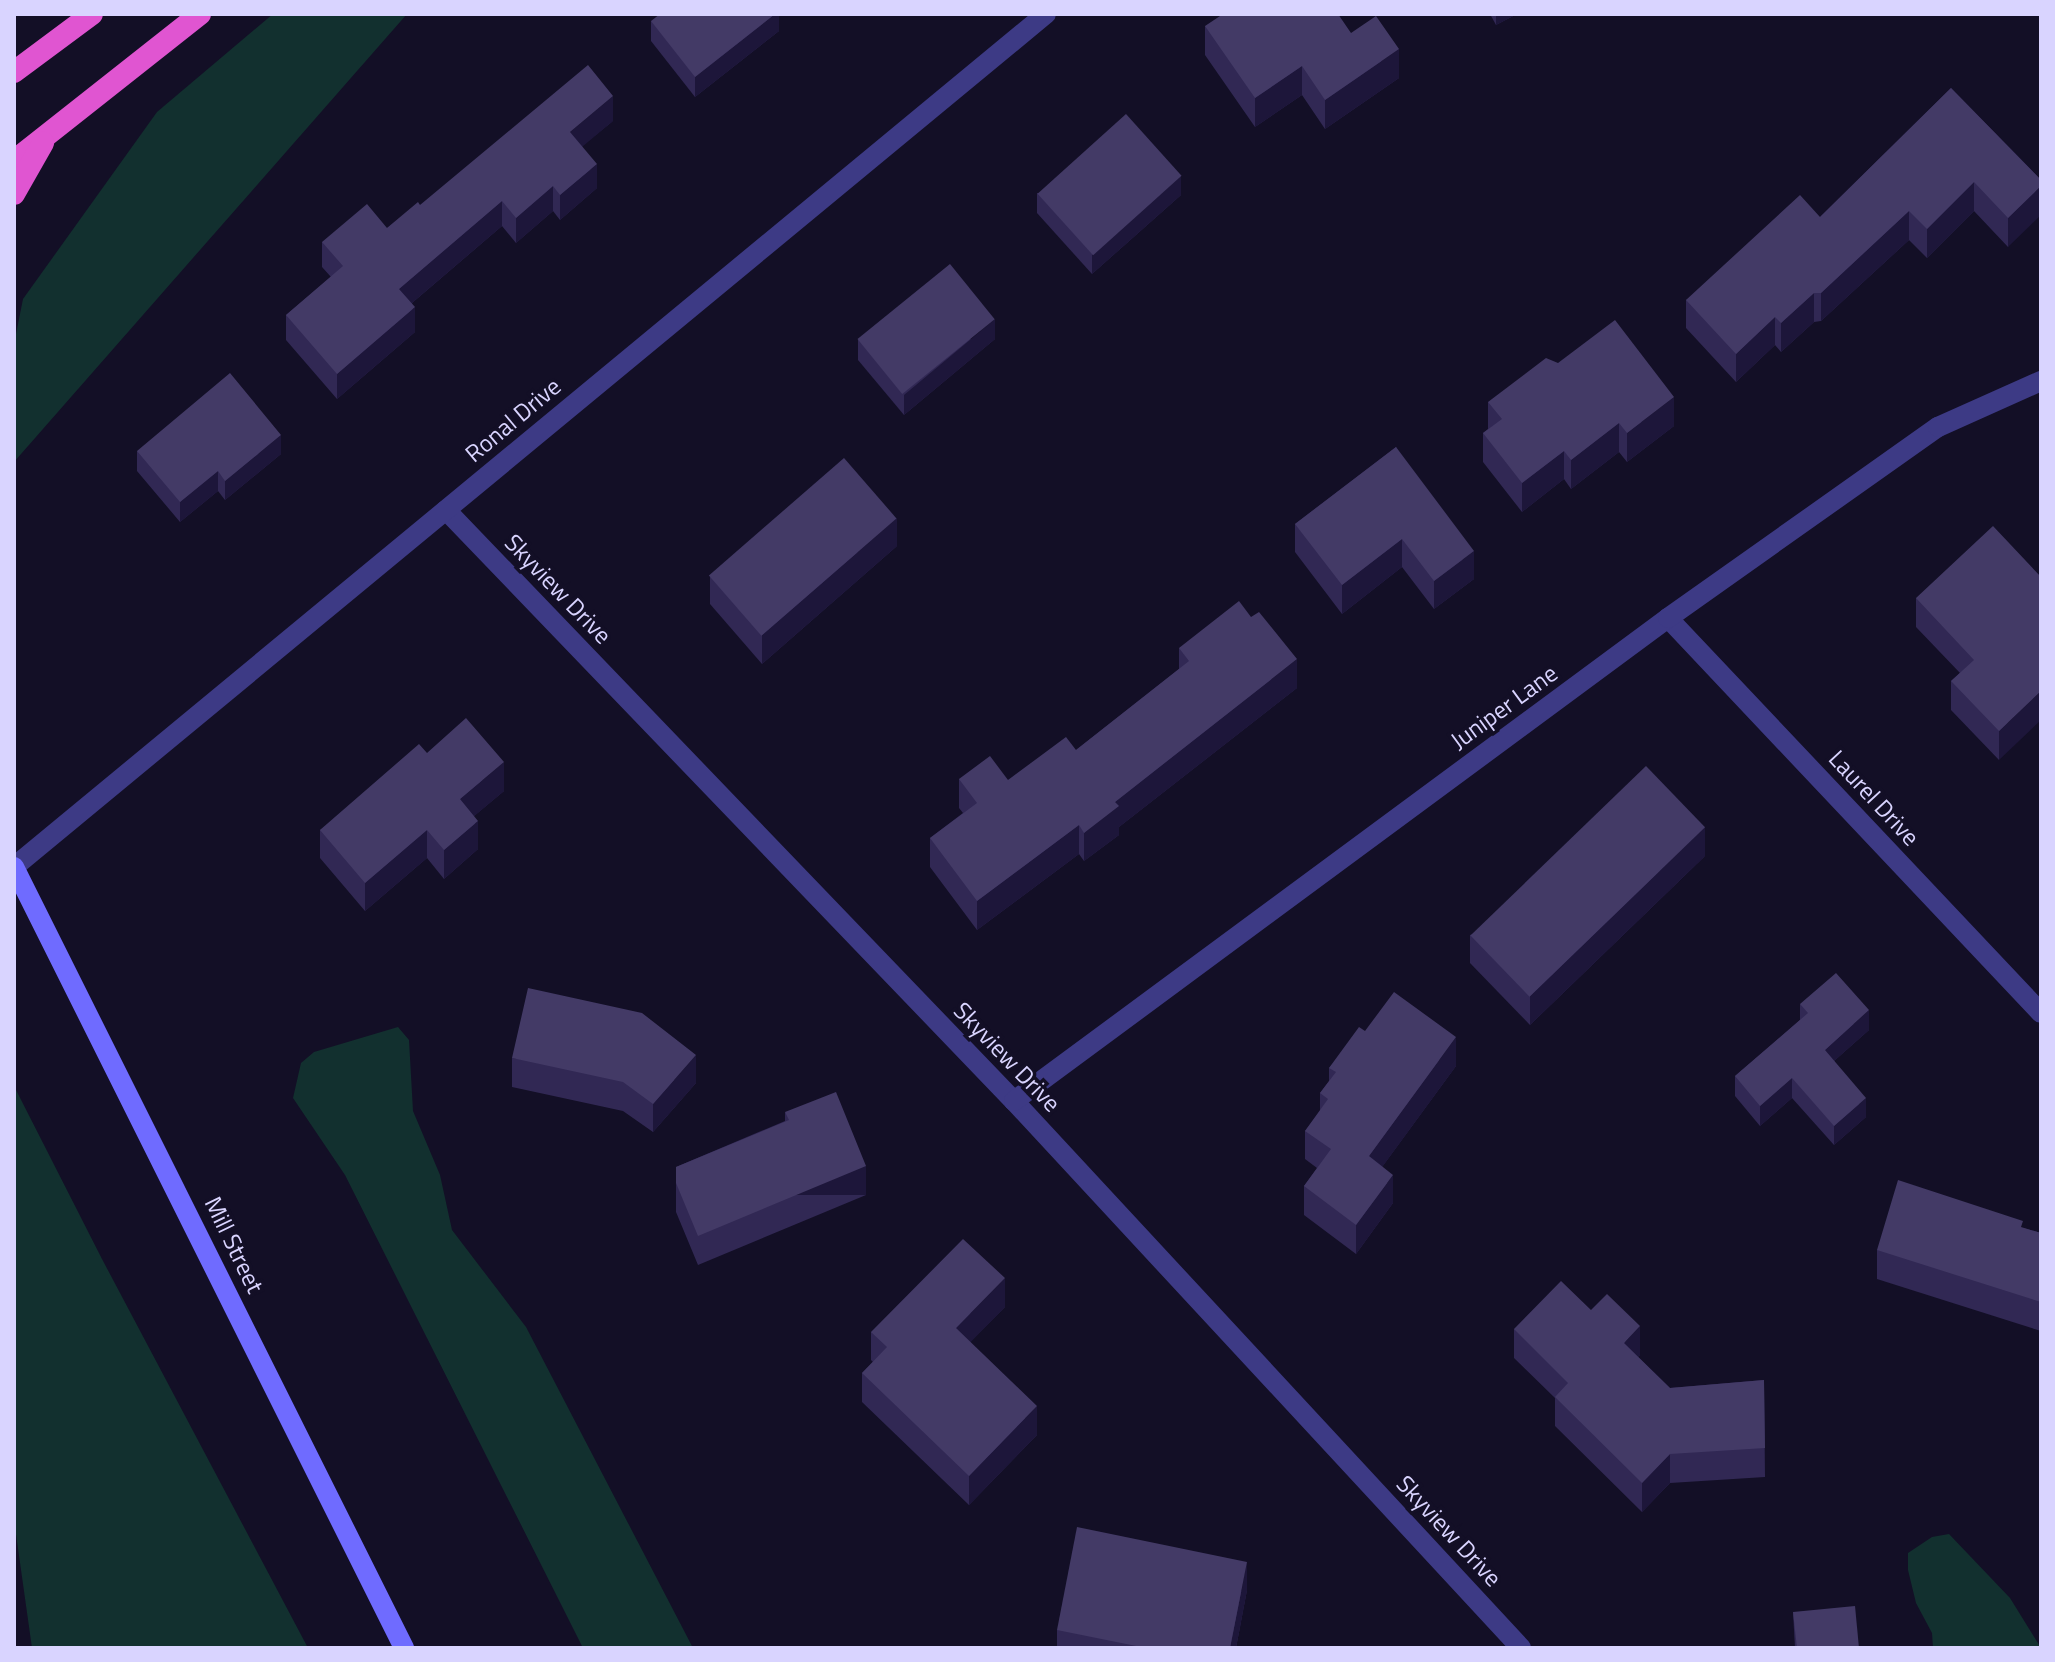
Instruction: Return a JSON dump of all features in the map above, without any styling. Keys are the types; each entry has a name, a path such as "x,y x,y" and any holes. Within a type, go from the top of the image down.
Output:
{"highway":[{"path":"14,72 92,14"},
{"path":"14,161 200,14"},
{"path":"14,194 47,136"}],"main road":[{"name":"Mill Street","path":"14,867 404,1648"}],"street":[{"name":"Ronal Drive","path":"14,867 1046,14"},
{"name":"Juniper Lane","path":"1014,1101 1668,618 1938,427 2041,381"},
{"name":"Skyview Drive","path":"446,510 1014,1101 1521,1648"},
{"name":"Laurel Drive","path":"1668,618 2041,1013"}],"green space":[{"path":"273,14 407,14 14,462 14,344 23,299 157,112"},
{"path":"398,1027 409,1040 413,1111 440,1175 452,1230 526,1327 693,1648 583,1648 345,1175 293,1098 301,1063 314,1052"},
{"path":"14,1086 308,1648 32,1648 14,1520"},
{"path":"1949,1534 2010,1598 2041,1648 1933,1648 1932,1633 1916,1603 1908,1570 1908,1553 1932,1537"}],"building":[{"path":"660,14 775,14 695,77 651,21"},
{"path":"1223,14 1338,14 1351,33 1376,16 1399,49 1325,100 1302,66 1255,98 1205,26"},
{"path":"588,65 613,96 570,132 597,164 560,195 553,186 516,218 502,201 399,289 415,307 337,374 286,315 343,266 322,242 367,204 387,228 418,202 420,205"},
{"path":"1951,88 2041,180 2041,186 2008,218 1974,182 1927,229 1909,211 1821,293 1814,293 1781,323 1775,317 1736,354 1686,300 1800,195 1820,217"},
{"path":"1126,114 1182,176 1093,255 1038,194"},
{"path":"950,264 995,319 902,394 858,339"},
{"path":"1615,320 1674,397 1627,433 1619,423 1571,460 1564,451 1522,483 1483,433 1502,419 1488,402 1546,358 1558,363"},
{"path":"230,373 281,435 225,481 218,471 180,502 137,451"},
{"path":"1396,447 1474,551 1434,581 1402,539 1342,585 1295,524"},
{"path":"844,458 896,518 761,636 709,575"},
{"path":"1993,526 2041,577 2041,691 1999,731 1951,681 1974,660 1916,598"},
{"path":"1239,601 1251,617 1259,612 1297,659 1115,802 1119,806 1084,833 1079,825 977,901 930,838 977,803 959,779 990,756 1008,780 1066,737 1076,750 1189,661 1179,648"},
{"path":"466,718 504,762 460,799 478,821 444,850 427,830 365,883 320,830 419,744 427,753"},
{"path":"1646,766 1705,827 1530,997 1470,935"},
{"path":"1836,973 1869,1010 1825,1050 1866,1098 1834,1126 1792,1078 1760,1106 1735,1076 1808,1013 1800,1004"},
{"path":"528,988 642,1013 696,1055 653,1104 623,1082 512,1058"},
{"path":"1394,992 1456,1037 1369,1156 1393,1175 1356,1225 1304,1186 1331,1149 1305,1131 1328,1099 1320,1093 1336,1072 1329,1068 1359,1027 1365,1031"},
{"path":"836,1092 866,1166 698,1236 676,1183 676,1167 789,1120 785,1112"},
{"path":"1898,1180 2023,1221 2021,1227 2041,1233 2041,1302 1877,1250"},
{"path":"963,1239 1005,1278 956,1328 1037,1406 969,1476 862,1373 887,1347 871,1332"},
{"path":"1561,1281 1591,1310 1607,1294 1640,1326 1624,1343 1670,1388 1764,1380 1765,1448 1670,1454 1642,1483 1555,1397 1568,1383 1514,1329"},
{"path":"1077,1527 1247,1562 1230,1648 1146,1648 1057,1630"},
{"path":"1855,1606 1859,1648 1797,1648 1793,1612"}]}
